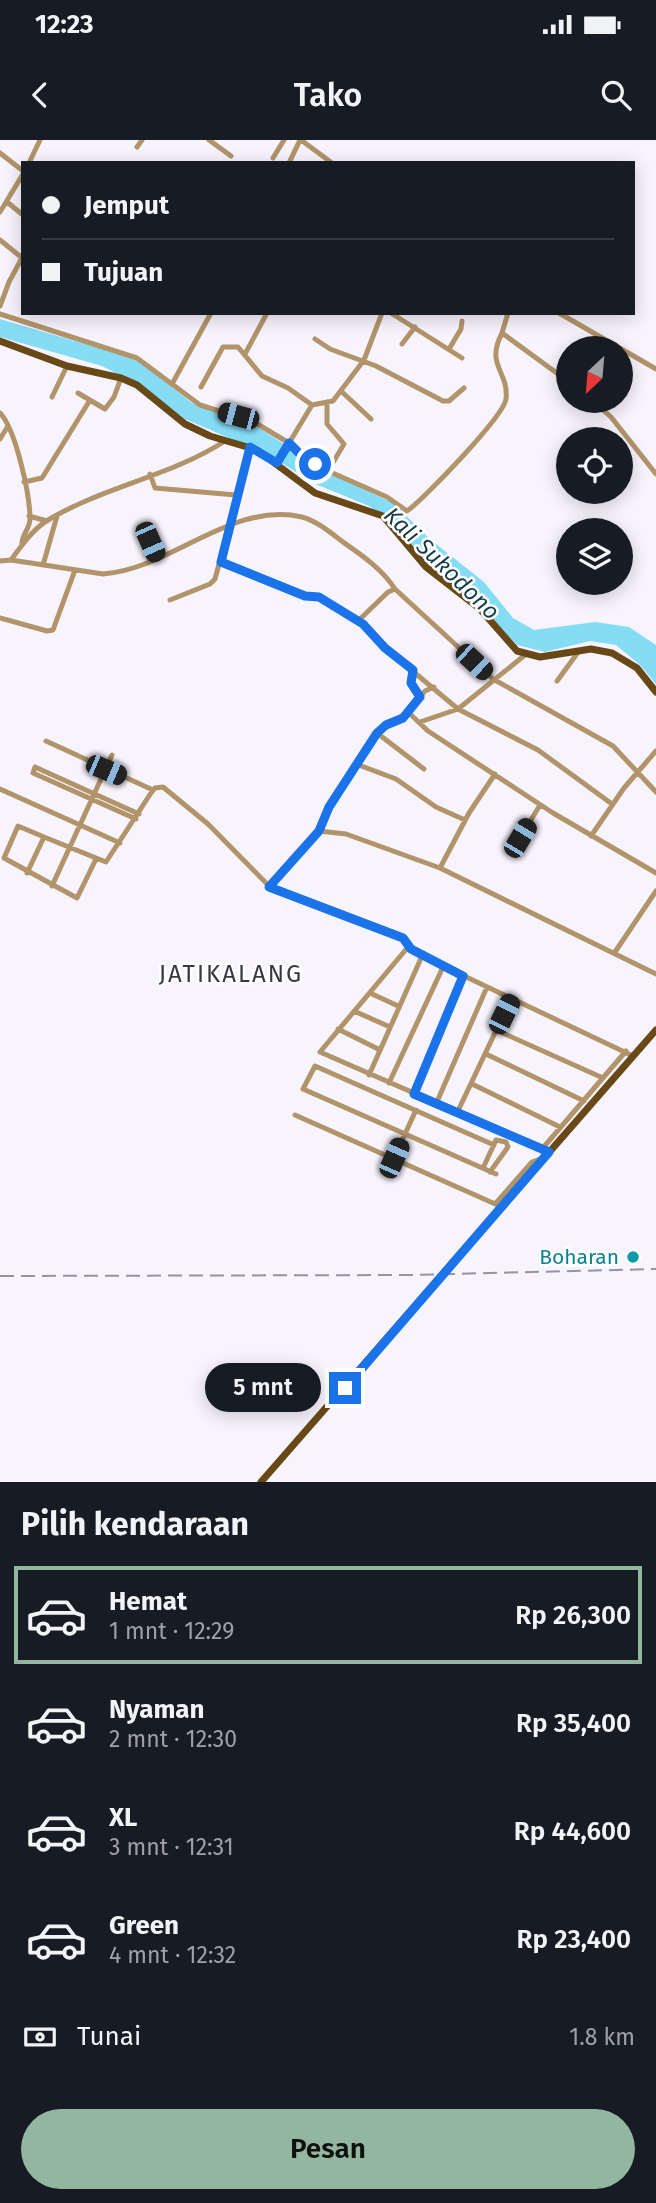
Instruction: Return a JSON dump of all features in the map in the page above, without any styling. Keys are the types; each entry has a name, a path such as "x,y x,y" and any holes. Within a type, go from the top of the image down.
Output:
{"main road":[{"path":"0,341 67,366 121,378 145,390 185,424 225,441 250,447 277,462 315,492 383,516 426,567 472,601 511,646 525,655 548,657 599,649 626,659 656,692"},
{"path":"261,1482 630,1054 656,1030"}],"street":[{"path":"30,161 40,140"},
{"path":"137,147 142,140"},
{"path":"209,140 231,156"},
{"path":"273,158 284,140"},
{"path":"290,161 301,140 329,161"},
{"path":"0,153 21,171"},
{"path":"1,209 21,177"},
{"path":"7,202 21,213"},
{"path":"0,240 21,256"},
{"path":"0,306 21,259"},
{"path":"0,314 137,358 200,405 254,422 289,444 302,456 387,498 406,511 488,429 503,409 505,389 495,360 497,343 507,315"},
{"path":"172,384 210,315"},
{"path":"246,354 266,315"},
{"path":"201,387 223,347 238,347 262,376 288,388 312,405 334,400 364,360 381,315"},
{"path":"394,315 462,358"},
{"path":"562,315 656,369"},
{"path":"449,349 461,329 462,321"},
{"path":"402,344 415,327"},
{"path":"502,333 556,372"},
{"path":"314,339 330,349 364,360 443,401 449,401 464,388"},
{"path":"52,397 67,366"},
{"path":"78,393 103,409 106,408 116,393 121,378"},
{"path":"341,391 371,419"},
{"path":"24,482 42,478 90,400"},
{"path":"327,402 327,424 344,444 328,471"},
{"path":"277,462 312,405"},
{"path":"0,413 8,426 24,482 29,516 22,545"},
{"path":"605,413 620,427 656,474"},
{"path":"0,439 8,426"},
{"path":"11,560 47,521 225,441"},
{"path":"170,600 210,584 215,579 250,447"},
{"path":"150,474 155,488 236,495"},
{"path":"0,561 11,560 115,573 182,549 229,525 277,514 304,517 320,525 386,575 395,589 492,679 613,746 656,792"},
{"path":"29,516 47,521"},
{"path":"43,565 57,516"},
{"path":"138,532 148,539 157,558"},
{"path":"221,562 305,596 318,596 358,621 385,648 458,709 546,755 612,804"},
{"path":"0,618 47,631 53,630 75,570"},
{"path":"358,621 388,592 395,589"},
{"path":"556,681 579,651"},
{"path":"420,722 458,709 525,655"},
{"path":"413,670 411,683 420,697"},
{"path":"269,887 319,831 329,807 377,733 408,712 420,697 434,687"},
{"path":"408,712 428,730 540,804 656,873"},
{"path":"377,733 424,769"},
{"path":"46,741 153,790"},
{"path":"591,836 612,804 656,751"},
{"path":"52,886 112,755"},
{"path":"356,764 396,779 436,807 465,820"},
{"path":"94,798 35,768 33,773 137,816"},
{"path":"440,868 465,820 495,774"},
{"path":"11,822 106,862 153,790 159,786 167,789 245,859 269,887 403,938 408,947 443,967 630,1054 603,1078 560,1126 545,1153 320,1052 408,947"},
{"path":"0,789 120,843"},
{"path":"520,838 540,804"},
{"path":"18,826 4,858 27,873 78,898 96,859"},
{"path":"319,831 345,834 440,868 656,974"},
{"path":"27,873 44,837"},
{"path":"615,952 656,891"},
{"path":"369,1074 422,956"},
{"path":"389,1083 443,967"},
{"path":"414,1094 463,976"},
{"path":"436,1104 487,987"},
{"path":"370,993 398,1006"},
{"path":"457,1113 511,999"},
{"path":"354,1011 390,1027"},
{"path":"338,1029 380,1050"},
{"path":"496,1030 603,1078"},
{"path":"486,1054 583,1101"},
{"path":"490,1171 303,1089 314,1066 494,1145"},
{"path":"472,1084 560,1126"},
{"path":"394,1158 416,1110"},
{"path":"295,1115 499,1205"},
{"path":"501,1139 508,1147 490,1171 494,1145 496,1140 501,1139"}],"water":[{"name":"Kali Sukodono","path":"0,319 78,342 114,349 142,363 192,403 251,423 330,473 393,503 431,540 484,582 513,618 534,630 595,622 629,627 656,645 656,684 640,665 616,645 590,641 545,652 517,645 475,601 428,562 391,522 369,506 313,483 269,455 185,419 142,387 102,366 0,337"}],"railway":[{"path":"0,1276 409,1275 656,1269"}],"place":[{"name":"Boharan","path":"633,1257"}],"district":[{"name":"JATIKALANG","path":"231,974"}],"route":[{"path":"315,464 289,443 277,463 250,447 221,562 305,596 318,596 363,624 385,648 413,670 411,683 420,697 403,718 386,725 377,733 338,791 319,831 269,887 403,938 411,949 422,956 463,976 414,1094 549,1152 345,1388"}]}
